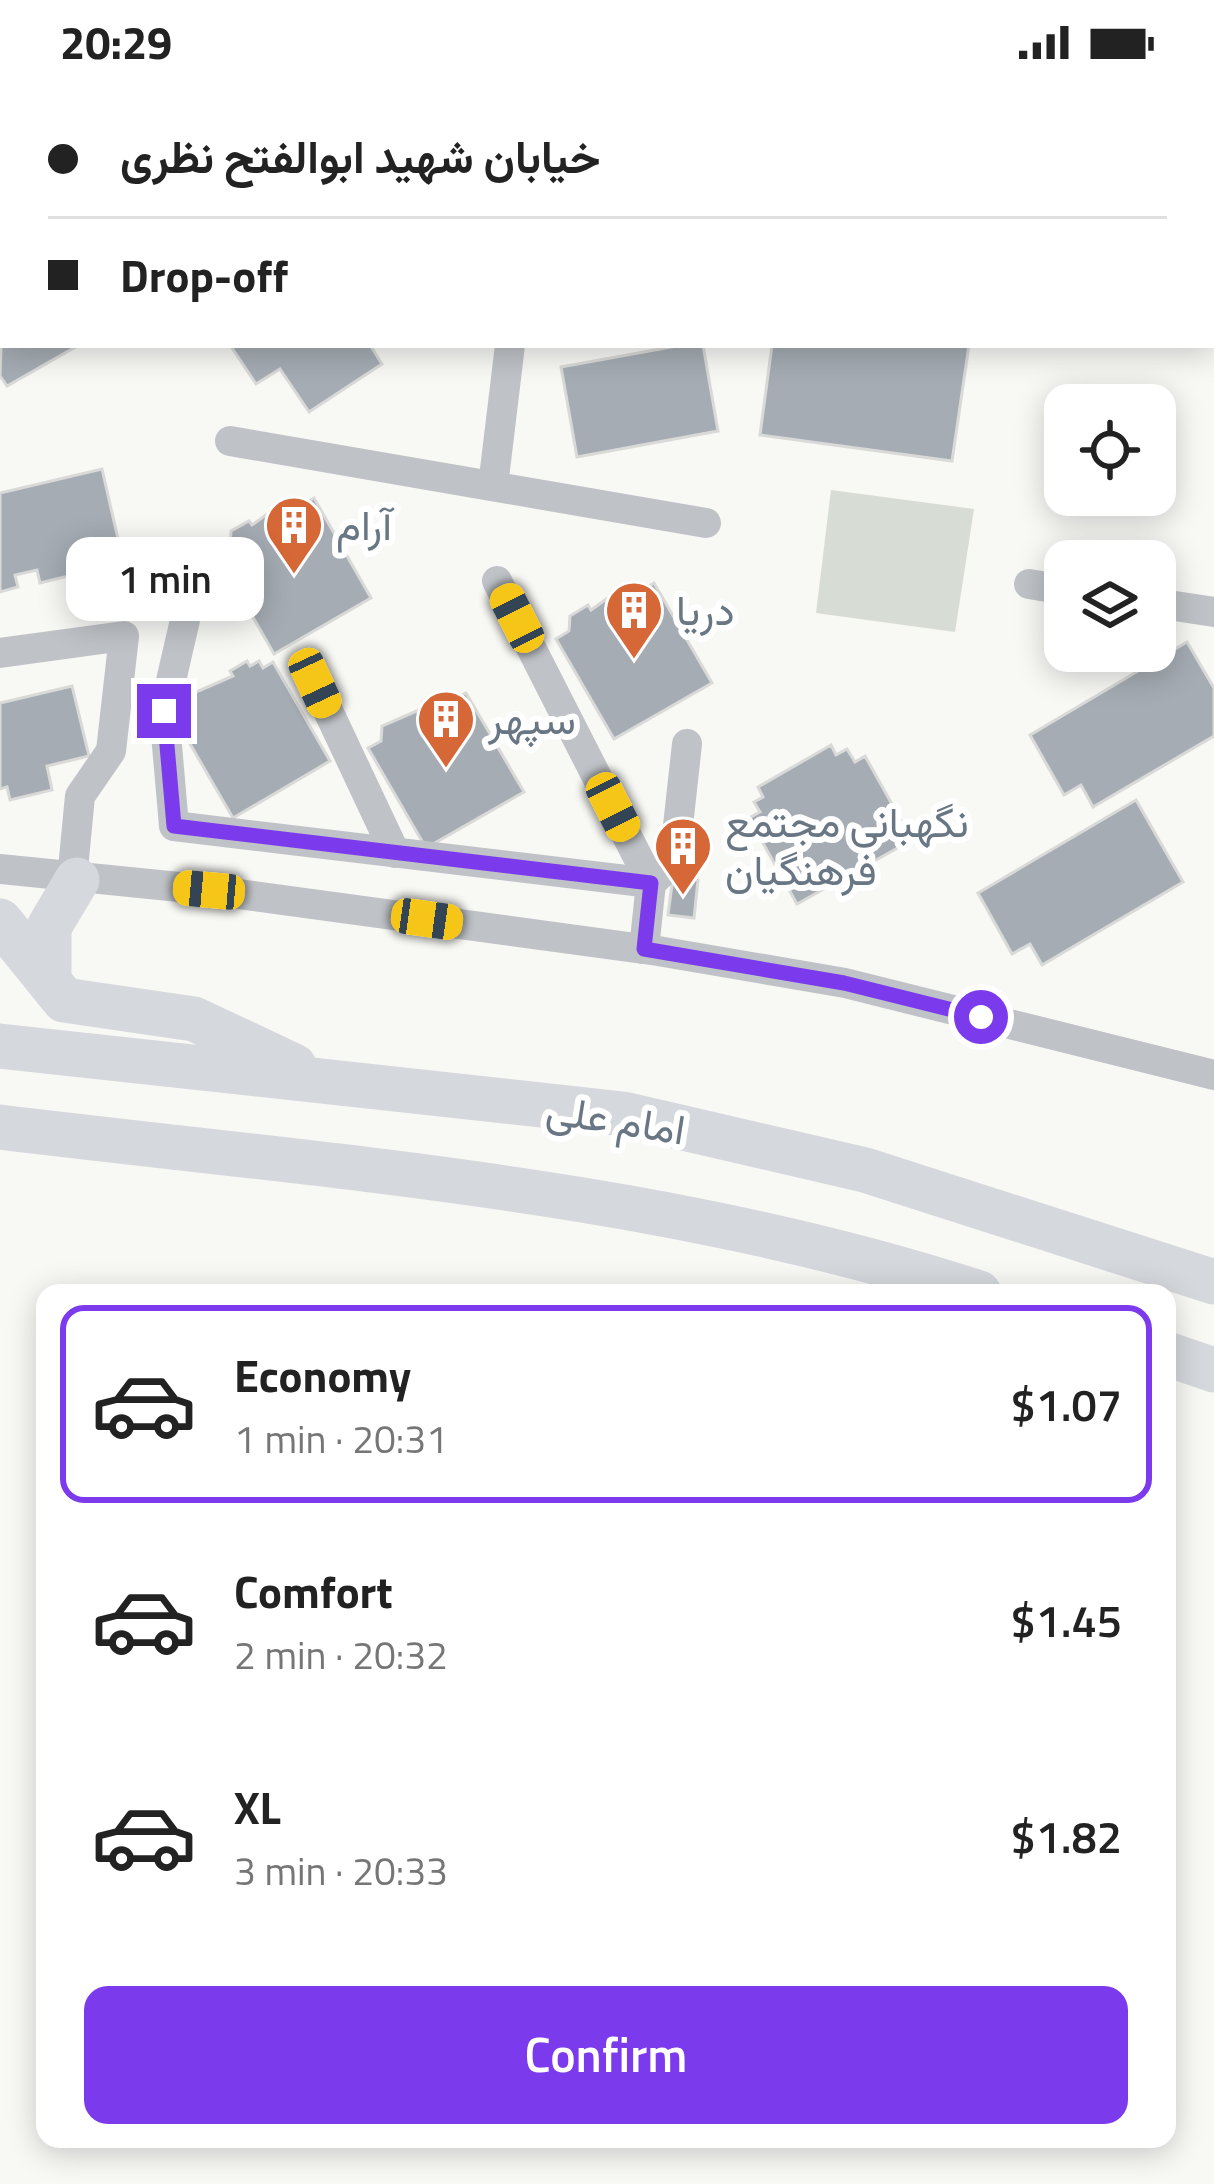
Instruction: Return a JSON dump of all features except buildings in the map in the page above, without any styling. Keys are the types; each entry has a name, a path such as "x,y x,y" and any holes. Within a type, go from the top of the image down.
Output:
{"main road":[{"path":"56,990 49,927 74,879"},
{"path":"0,921 56,990 194,1019 335,1084"},
{"name":"امام علی","path":"0,1046 645,1119 865,1170 1214,1282"},
{"name":"امام علی","path":"0,1127 588,1200 876,1259 952,1284"},
{"path":"1176,1357 1214,1370"}],"street":[{"path":"493,486 509,348"},
{"path":"230,442 706,523"},
{"path":"200,555 178,630 164,711 174,826 651,883 674,862 687,744"},
{"path":"497,580 651,883 644,949"},
{"path":"1029,584 1044,586"},
{"path":"1176,606 1214,612"},
{"path":"0,653 124,636 112,751 80,796 74,879"},
{"path":"315,683 395,853"},
{"path":"0,869 209,890 644,949 844,983 1214,1075"}],"shaded area":[{"path":"831,490 974,509 955,632 816,613"}],"place":[{"name":"آرام","path":"294,576"},
{"name":"دریا","path":"634,661"},
{"name":"سپهر","path":"446,770"},
{"name":"نگهبانی مجتمع فرهنگیان","path":"683,897"}],"route":[{"path":"164,711 174,826 651,883 644,949 844,983 981,1017"}]}
